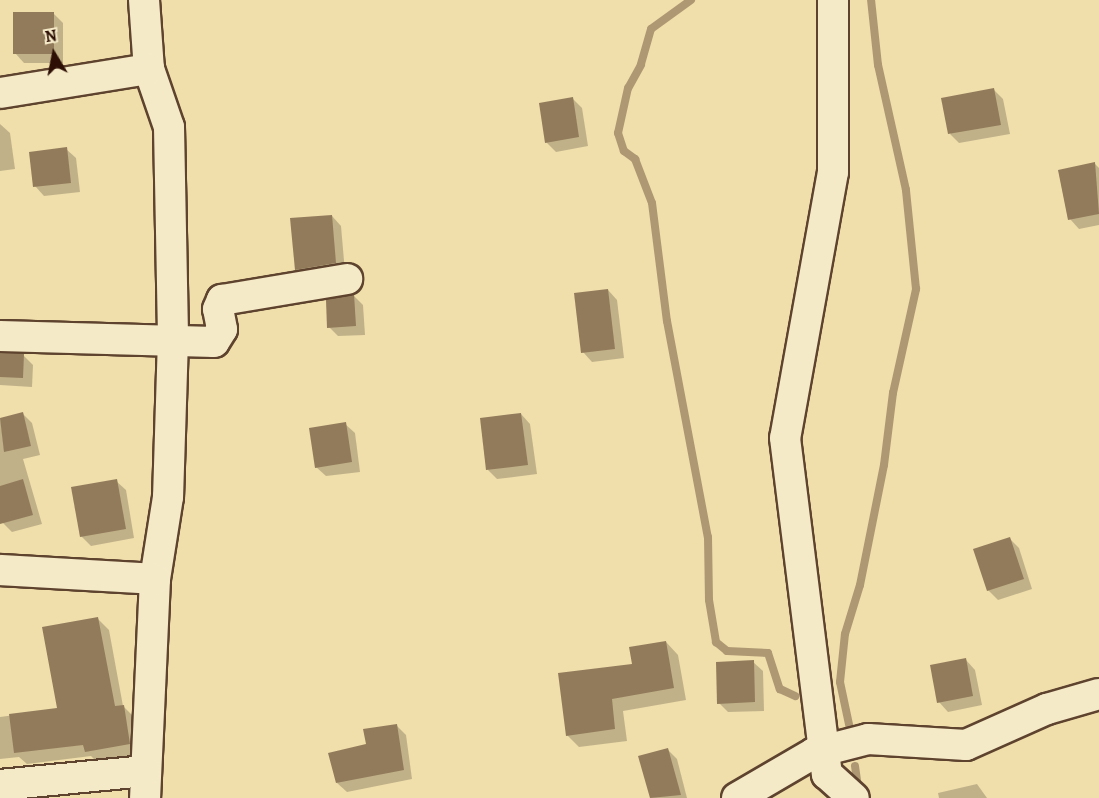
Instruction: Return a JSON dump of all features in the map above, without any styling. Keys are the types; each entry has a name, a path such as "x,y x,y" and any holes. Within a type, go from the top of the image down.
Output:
{"street":[{"path":"0,785 145,785 152,699 155,579 168,497 173,339 170,128 148,69 144,0"},
{"path":"833,0 833,172 785,438 827,774 854,798"},
{"path":"0,93 148,69"},
{"path":"0,336 173,339 214,342 222,329 218,309 222,300 228,297 347,279"},
{"path":"0,570 155,579"},
{"path":"737,798 823,751 868,739 966,745 1047,709 1099,694"}],"building":[{"path":"13,12 54,12 54,54 13,54"},
{"path":"994,88 1001,125 948,134 941,98"},
{"path":"573,97 579,137 545,143 539,103"},
{"path":"67,147 71,183 33,187 29,152"},
{"path":"1095,162 1099,214 1068,220 1058,170"},
{"path":"332,215 336,263 295,270 290,218"},
{"path":"608,289 615,349 581,353 574,293"},
{"path":"354,294 356,326 327,328 326,300"},
{"path":"0,353 24,354 23,378 0,377"},
{"path":"23,412 31,446 4,452 0,418"},
{"path":"521,413 528,465 486,470 480,418"},
{"path":"346,422 352,462 315,468 309,428"},
{"path":"23,479 33,515 0,524 0,486"},
{"path":"117,479 126,529 80,537 71,487"},
{"path":"1010,537 1024,579 987,591 973,549"},
{"path":"98,617 115,706 124,705 130,744 85,752 83,745 14,753 9,714 57,708 42,627"},
{"path":"666,641 674,688 612,699 615,729 566,736 558,673 632,664 629,647"},
{"path":"966,658 973,696 937,703 930,665"},
{"path":"754,660 755,702 717,704 716,662"},
{"path":"397,724 404,770 336,783 328,753 366,744 363,729"},
{"path":"668,748 681,795 650,798 638,756"}],"waterway":[{"path":"691,0 651,29 641,65 628,88 618,133 624,151 635,159 652,203 667,321 708,537 709,600 716,642 727,651 768,653 780,689 795,696"},
{"path":"850,729 840,682 845,634 860,585 884,465 893,393 916,289 906,190 878,65 871,0"},
{"path":"855,766 858,788"}]}
